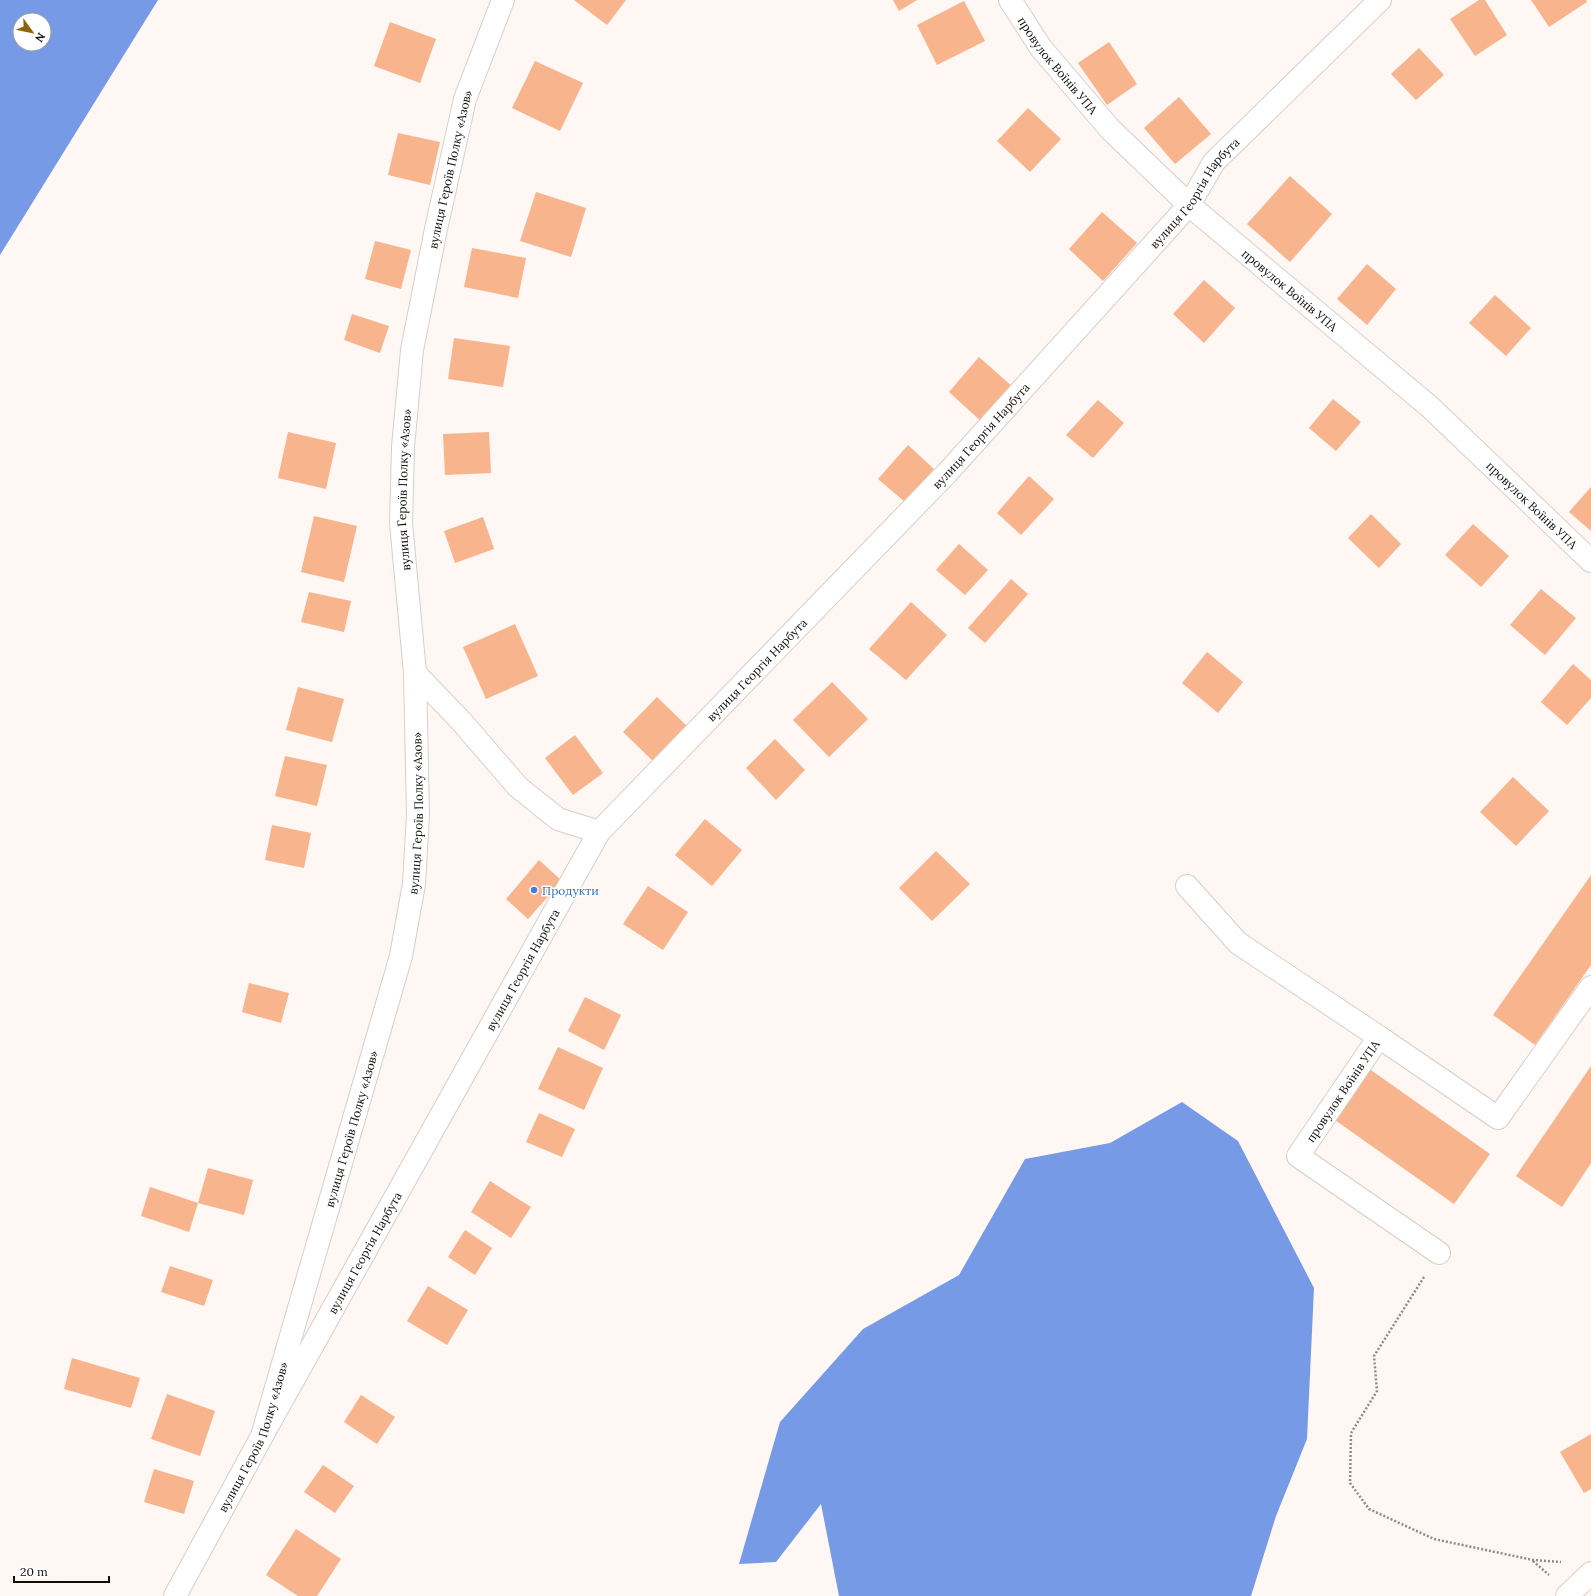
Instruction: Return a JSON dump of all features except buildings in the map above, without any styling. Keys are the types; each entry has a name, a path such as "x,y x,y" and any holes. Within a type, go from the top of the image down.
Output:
{"street":[{"name":"вулиця Героїв Полку «Азов»","path":"175,1596 262,1436 401,956 414,884 418,815 415,673 402,522 403,447 412,350 436,229 465,100 503,0"},
{"name":"провулок Воїнів УПА","path":"1010,0 1041,48 1110,129 1189,205 1430,407 1591,561"},
{"name":"вулиця Георгія Нарбута","path":"262,1436 599,832 947,473 1189,205 1214,162 1380,0"},
{"path":"415,673 461,721 518,787 558,819 599,832"},
{"path":"1187,886 1238,943 1379,1037"},
{"name":"провулок Воїнів УПА","path":"1439,1253 1298,1156 1379,1037 1498,1118 1591,987"},
{"path":"1567,1596 1591,1573"}],"path":[{"path":"1439,1253 1374,1356 1377,1391 1351,1433 1350,1483 1369,1509 1434,1539 1533,1560 1562,1562"}],"water":[{"path":"0,0 158,0 0,255"},
{"path":"1182,1102 1238,1141 1314,1288 1307,1439 1276,1516 1251,1596 839,1596 821,1504 776,1562 739,1564 780,1422 863,1329 959,1275 1025,1159 1110,1143"}],"place":[{"name":"Продукти","path":"534,890"}]}
